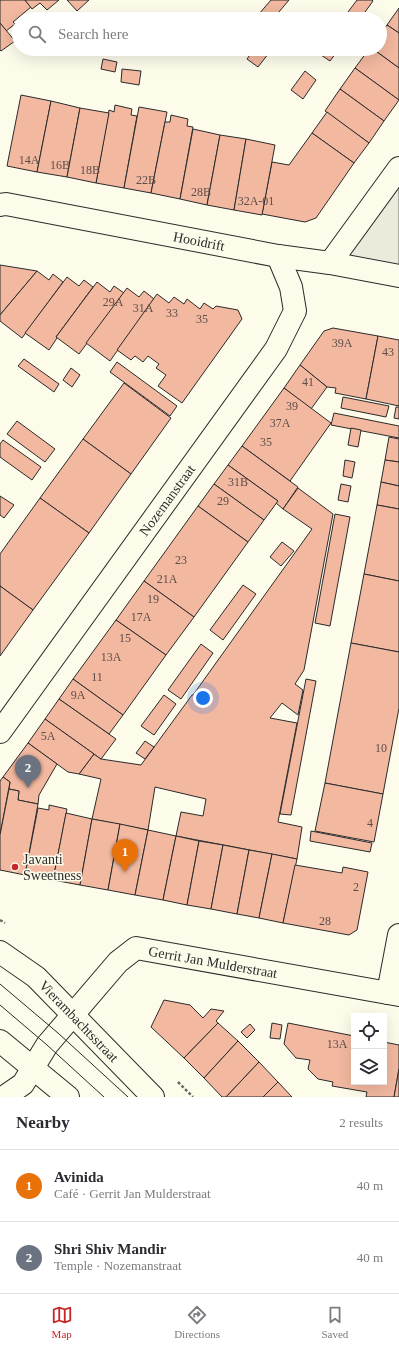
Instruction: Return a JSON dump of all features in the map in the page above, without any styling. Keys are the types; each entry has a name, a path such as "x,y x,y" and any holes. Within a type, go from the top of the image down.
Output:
{"street":[{"path":"330,263 399,168"},
{"name":"Hooidrift","path":"0,205 6,204 278,256 330,263 399,276"},
{"name":"Nozemanstraat","path":"0,732 276,349 295,311 291,287 278,256"},
{"path":"393,994 399,934"},
{"name":"Gerrit Jan Mulderstraat","path":"4,1097 23,1084 47,1045 118,962 136,948 393,994"},
{"name":"Vierambachtsstraat","path":"0,952 36,977 74,1014 153,1097"},
{"path":"0,1041 68,1097"}],"shaded area":[{"path":"399,168 399,276 330,263"}],"building":[{"path":"0,0 25,0 31,7 25,12 12,12 12,26 6,31 0,23"},
{"path":"25,0 59,0 47,10 40,3 32,9"},
{"path":"67,0 89,0 77,11"},
{"path":"271,0 289,0 279,12 261,12"},
{"path":"357,0 373,1 365,12 348,12"},
{"path":"399,8 399,33 387,25"},
{"path":"0,23 12,37 12,43 1,51"},
{"path":"387,25 399,33 399,68 383,56 387,56"},
{"path":"249,56 267,56 258,67 247,59"},
{"path":"322,56 334,56 330,61"},
{"path":"364,56 383,56 399,68 399,100 355,68"},
{"path":"103,59 117,62 115,72 101,69"},
{"path":"355,68 399,100 384,121 340,89"},
{"path":"122,69 141,71 139,85 121,82"},
{"path":"305,71 316,80 303,99 291,90"},
{"path":"340,89 384,121 369,143 325,111"},
{"path":"21,95 51,101 37,172 7,166"},
{"path":"51,101 80,108 67,177 37,172"},
{"path":"115,105 132,109 131,115 137,116 124,188 96,183 109,110 114,112"},
{"path":"139,107 167,112 151,193 124,188"},
{"path":"80,108 109,113 96,183 67,177"},
{"path":"327,112 369,143 354,163 312,133"},
{"path":"171,115 188,119 187,126 193,127 180,199 151,193 165,122 170,122"},
{"path":"193,129 220,135 207,205 180,199"},
{"path":"312,133 354,163 316,218 305,222 262,214 272,162 289,165"},
{"path":"220,135 246,139 234,210 207,205"},
{"path":"246,139 275,145 262,215 234,210"},
{"path":"0,265 37,271 0,315"},
{"path":"37,271 49,280 53,274 63,282 22,338 0,321 0,315"},
{"path":"67,277 79,286 84,280 93,287 56,337 57,338 49,350 25,333"},
{"path":"97,282 110,292 114,286 124,293 79,354 56,337"},
{"path":"127,288 139,297 144,291 154,299 110,361 86,343"},
{"path":"157,294 169,303 174,297 184,304 187,299 200,309 204,303 213,309 216,306 238,310 242,319 182,403 158,386 166,375 156,368 159,364 148,356 143,362 135,356 131,360 117,350"},
{"path":"333,328 378,336 366,399 335,393 336,388 327,387 300,365 324,331"},
{"path":"378,336 399,340 399,406 366,399"},
{"path":"24,359 59,384 54,392 18,366"},
{"path":"117,362 177,406 170,416 110,372"},
{"path":"300,365 327,387 311,409 284,388"},
{"path":"71,368 80,375 72,387 63,380"},
{"path":"124,383 171,418 131,474 83,439"},
{"path":"284,388 331,423 290,481 242,446"},
{"path":"343,397 389,406 386,417 341,408"},
{"path":"396,407 399,407 399,419 394,418"},
{"path":"334,413 399,426 399,438 331,425"},
{"path":"17,421 55,449 45,462 7,434"},
{"path":"351,428 361,430 358,447 348,445"},
{"path":"389,437 399,439 399,462 385,460"},
{"path":"83,439 131,474 89,533 40,498"},
{"path":"3,440 41,467 32,480 0,457 0,444"},
{"path":"242,446 298,487 283,509 276,503 278,501 228,465"},
{"path":"345,460 355,462 352,478 343,476"},
{"path":"385,460 399,462 399,486 381,482"},
{"path":"228,465 278,501 264,520 214,484"},
{"path":"381,482 399,486 399,509 377,505"},
{"path":"214,484 264,520 248,542 198,506"},
{"path":"341,484 351,486 348,502 338,500"},
{"path":"298,488 333,514 304,670 295,684 303,690 298,715 282,703 270,718 297,723 278,822 302,827 297,859 176,836 181,812 203,816 206,799 155,787 148,830 92,819 101,779 79,774 94,754 101,759 141,765 312,529 283,509"},
{"path":"0,496 14,505 4,518 0,515"},
{"path":"40,498 89,533 33,610 0,586 0,554"},
{"path":"377,505 399,509 399,581 364,574"},
{"path":"198,506 248,542 194,617 144,581"},
{"path":"335,514 350,517 330,626 315,623"},
{"path":"282,542 294,551 281,566 270,557"},
{"path":"364,574 399,581 399,652 351,643"},
{"path":"144,581 194,617 166,655 116,620"},
{"path":"243,585 256,594 223,640 210,630"},
{"path":"0,586 33,610 0,656"},
{"path":"116,620 166,655 123,715 73,679"},
{"path":"351,643 399,652 399,708 383,794 325,783"},
{"path":"201,644 213,653 181,699 168,690"},
{"path":"73,679 123,715 109,734 59,699"},
{"path":"306,679 316,681 291,815 280,814"},
{"path":"164,695 176,704 154,735 141,726"},
{"path":"59,699 116,739 101,759 45,719"},
{"path":"45,719 94,754 79,774 68,772 28,743"},
{"path":"145,741 154,747 145,759 136,753"},
{"path":"28,743 57,764 39,795 38,804 18,800 19,791 9,789 10,782 3,777"},
{"path":"3,777 10,782 0,835 0,781"},
{"path":"325,783 383,794 374,842 315,831"},
{"path":"9,789 19,791 18,800 38,804 25,875 0,870 0,835"},
{"path":"49,805 67,809 53,880 25,875 38,808 49,810"},
{"path":"66,813 92,819 80,885 53,880"},
{"path":"92,819 120,824 108,890 80,885"},
{"path":"120,824 148,830 135,895 108,890"},
{"path":"148,830 176,836 163,900 135,895"},
{"path":"311,831 372,843 370,852 310,841"},
{"path":"176,836 199,841 187,905 163,900"},
{"path":"199,841 223,845 211,909 187,905"},
{"path":"223,845 249,850 237,914 211,909"},
{"path":"249,850 272,854 259,918 237,914"},
{"path":"272,854 297,859 283,923 259,918"},
{"path":"295,865 342,873 343,867 368,872 357,930 349,935 283,923"},
{"path":"164,1000 190,1005 203,1018 211,1009 224,1011 216,1021 218,1023 184,1058 151,1027"},
{"path":"218,1023 238,1041 204,1078 184,1058"},
{"path":"272,1023 282,1025 280,1039 270,1038"},
{"path":"288,1023 351,1035 351,1085 387,1085 387,1043 399,1045 399,1069 394,1097 366,1097 367,1092 332,1086 333,1082 318,1079 308,1069 310,1060 296,1058 284,1044"},
{"path":"250,1024 255,1030 247,1038 241,1032"},
{"path":"238,1041 259,1062 226,1097 222,1097 204,1078"},
{"path":"259,1062 278,1082 263,1097 226,1097"},
{"path":"399,1069 399,1097 394,1097"},
{"path":"278,1082 292,1097 263,1097"}],"tram line":[{"path":"0,984 58,1033 128,1097"},
{"path":"0,1005 104,1097"}],"place":[{"name":"Shri Shiv Mandir","path":"28,788"},
{"name":"Javanti Sweetness","path":"15,867"},
{"name":"Avinida","path":"125,872"}]}
